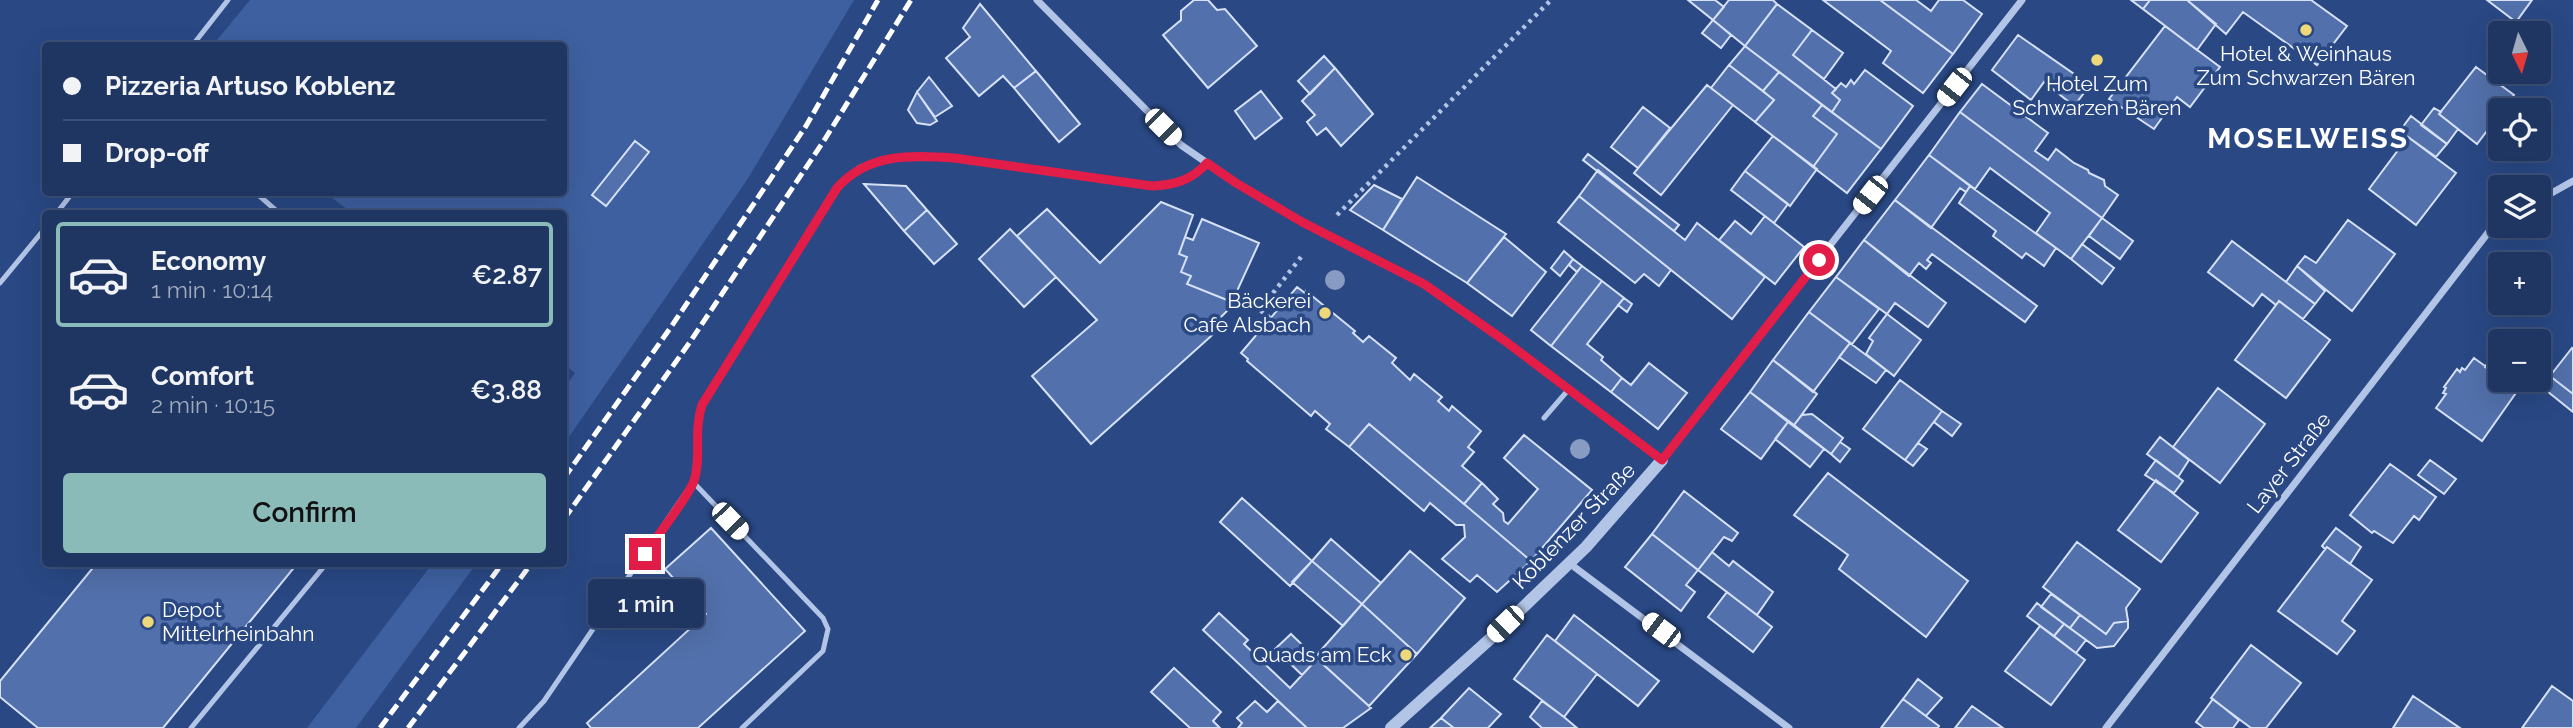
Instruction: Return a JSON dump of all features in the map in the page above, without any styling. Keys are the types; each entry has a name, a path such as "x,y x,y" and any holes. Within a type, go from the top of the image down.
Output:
{"street":[{"path":"1037,0 1181,145 1236,183 1302,222 1424,284 1662,460"},
{"name":"Koblenzer Straße","path":"1391,728 1569,563 1662,460 2022,0"},
{"path":"2551,193 2573,181"},
{"name":"Layer Straße","path":"2106,728 2488,233"},
{"path":"1569,563 1789,728"}],"lane":[{"path":"195,42 228,0"},
{"path":"519,728 544,701 693,482 697,420 702,405 837,188 848,176 860,167 879,160 942,157 1152,186 1171,185 1187,179 1198,173 1207,163"},
{"path":"59,210 70,196"},
{"path":"260,196 275,210"},
{"path":"0,283 42,232"},
{"path":"1544,418 1569,389"},
{"path":"693,482 823,618 828,629 823,651 741,728"},
{"path":"191,728 324,567"}],"path":[{"path":"1334,218 1551,0"},
{"path":"1270,318 1260,310 1301,257"}],"shaded area":[{"path":"250,0 854,0 747,180 567,440 567,384 575,373 567,366 567,210 348,210 330,196 567,196 567,42 217,40"},
{"path":"430,567 474,567 356,728 307,728"}],"building":[{"path":"1194,0 1208,0 1217,10 1225,9 1257,46 1208,88 1163,35 1181,20 1181,11"},
{"path":"1688,0 1715,0 1724,7 1713,20"},
{"path":"1729,0 1773,0 1777,4 1745,46 1713,20"},
{"path":"1823,0 1880,0 1953,54 1923,93 1883,63 1891,51"},
{"path":"1880,0 1916,0 1931,11 1939,0 1963,0 1982,14 1953,54"},
{"name":"Hotel & Weinhaus Zum Schwarzen Bären","path":"2131,0 2150,0 2143,9"},
{"path":"2150,0 2187,0 2216,24 2197,50 2143,9"},
{"name":"Hotel & Weinhaus Zum Schwarzen Bären","path":"2187,0 2311,0 2347,26 2317,65 2243,12 2226,34"},
{"path":"2487,0 2532,0 2515,21"},
{"path":"980,4 1036,71 1014,88 1003,76 979,96 946,58 970,37 963,28"},
{"path":"1777,4 1812,30 1793,55 1836,89 1832,93 1840,100 1832,112 1745,46"},
{"path":"1713,20 1731,35 1721,48 1702,33"},
{"path":"2165,26 2220,67 2190,107 2177,97 2154,129 2109,99"},
{"path":"1812,30 1843,53 1824,79 1793,55"},
{"path":"2018,35 2090,85 2074,106 2044,82 2031,100 1992,70"},
{"path":"1745,46 1779,72 1763,91 1729,65"},
{"path":"1324,56 1335,68 1310,94 1298,81"},
{"path":"1729,65 1774,100 1755,122 1711,88"},
{"path":"2476,67 2488,76 2488,84 2499,84 2514,95 2512,98 2488,98 2488,129 2477,144 2439,114"},
{"path":"1335,68 1373,114 1341,146 1326,128 1317,135 1307,122 1315,115 1302,101"},
{"path":"1865,70 1913,106 1881,149 1832,112 1840,100 1832,93 1841,83 1846,87 1851,80 1854,84"},
{"path":"1036,71 1080,124 1059,142 1014,88"},
{"path":"1779,72 1822,105 1813,116 1837,134 1813,167 1755,122 1774,100 1763,91"},
{"path":"929,77 952,106 935,117 917,92"},
{"path":"1982,84 2048,133 2035,151 2048,160 2056,149 2089,173 2104,180 2105,186 2118,195 2102,218 1960,112"},
{"path":"1707,85 1733,105 1661,195 1634,173"},
{"path":"1261,91 1282,118 1255,139 1235,111"},
{"path":"917,92 937,121 930,125 917,123 908,110"},
{"path":"1822,105 1881,149 1847,193 1813,167 1837,134 1813,116"},
{"path":"1643,107 1670,128 1638,168 1611,147"},
{"path":"2434,108 2458,129 2447,144 2421,125"},
{"path":"1960,112 2102,218 2071,259 2036,233 2050,213 1990,168 1975,189 1929,155"},
{"path":"2411,116 2447,144 2436,157 2399,132"},
{"path":"1773,136 1817,169 1790,206 1745,171"},
{"path":"2408,137 2456,173 2416,225 2369,189"},
{"path":"635,141 649,152 606,206 592,195"},
{"path":"1588,154 1679,225 1674,231 1583,160"},
{"path":"1929,155 1970,186 1966,192 1960,188 1931,228 1895,200"},
{"path":"1598,170 1685,240 1697,223 1765,277 1732,319 1579,196"},
{"path":"1745,171 1788,204 1774,223 1731,190"},
{"path":"1417,177 1506,234 1467,283 1383,230"},
{"path":"864,184 906,186 927,210 904,231"},
{"path":"1374,185 1402,199 1383,230 1350,210"},
{"path":"1970,186 2056,248 2044,266 2026,253 2022,258 1993,236 1996,231 1959,203"},
{"path":"1579,196 1671,270 1659,286 1644,274 1635,283 1558,222"},
{"path":"1895,200 2037,306 2025,322 1932,254 1927,260 1931,263 1926,269 1919,263 1909,276 1864,240"},
{"path":"1161,202 1193,215 1179,254 1187,257 1181,272 1191,276 1187,284 1232,302 1230,308 1214,324 1219,329 1091,444 1032,376 1097,320 1017,236 1047,209 1100,263"},
{"path":"927,210 957,244 934,264 904,231"},
{"path":"1765,216 1804,247 1775,284 1719,240 1735,221 1751,234"},
{"path":"2102,218 2133,241 2120,259 2089,236"},
{"path":"1202,219 1259,243 1232,302 1187,284 1191,276 1181,272 1187,257 1179,254 1185,237 1193,240"},
{"path":"2348,220 2395,254 2352,311 2297,266 2305,256 2316,263"},
{"path":"1010,229 1056,277 1024,307 979,259"},
{"path":"1504,237 1546,272 1512,316 1467,283"},
{"path":"1864,240 1946,303 1928,327 1895,303 1887,314 1836,277"},
{"path":"2232,241 2315,304 2303,319 2279,301 2276,305 2262,294 2253,306 2208,272"},
{"path":"2082,244 2114,268 2102,284 2071,259"},
{"path":"1564,251 1573,259 1560,276 1551,268"},
{"path":"1573,259 1582,266 1577,272 1569,265"},
{"path":"1582,266 1602,281 1551,346 1531,330"},
{"path":"2297,266 2325,291 2315,304 2286,282"},
{"path":"1836,277 1879,309 1852,344 1809,312"},
{"path":"1602,281 1624,298 1587,344 1622,378 1611,392 1551,346"},
{"path":"1297,287 1305,293 1306,291 1355,331 1353,333 1363,342 1369,336 1396,358 1392,363 1410,380 1414,374 1442,397 1438,401 1449,411 1452,406 1481,431 1468,447 1474,452 1462,466 1482,483 1464,504 1369,424 1349,447 1326,429 1330,424 1315,411 1311,416 1247,361 1241,353"},
{"path":"1624,298 1632,304 1627,312 1618,305"},
{"path":"2279,301 2330,340 2286,398 2235,360"},
{"path":"1809,312 1850,343 1813,392 1773,360"},
{"path":"1887,314 1921,340 1894,376 1866,354 1873,341 1869,338"},
{"path":"1850,343 1886,370 1876,383 1839,357"},
{"path":"2572,348 2573,394 2551,375"},
{"path":"2474,358 2488,368 2488,392 2517,392 2482,441 2436,408 2446,394 2443,393 2446,388 2444,387 2457,369 2460,372 2462,368 2465,370"},
{"path":"1773,360 1817,394 1794,425 1750,392"},
{"path":"1649,363 1687,393 1658,429 1611,392 1622,378 1631,385"},
{"path":"2551,377 2573,394 2573,412 2548,392 2551,392"},
{"path":"1900,380 1942,411 1905,460 1863,429"},
{"path":"2218,388 2265,424 2220,483 2173,447"},
{"path":"1750,392 1788,422 1761,459 1721,429"},
{"path":"1942,411 1961,424 1952,436 1934,422"},
{"path":"1812,414 1843,438 1831,454 1794,425 1802,415"},
{"path":"1788,422 1824,449 1810,467 1775,439"},
{"path":"1369,424 1531,561 1497,592 1477,575 1470,582 1442,559 1465,537 1464,525 1456,525 1430,503 1424,511 1349,447"},
{"path":"1524,435 1592,490 1531,561 1464,504 1482,483 1498,499 1493,504 1503,513 1504,521 1508,524 1538,489 1504,458"},
{"path":"2160,437 2189,460 2178,477 2147,454"},
{"path":"1840,442 1850,449 1840,462 1831,454"},
{"path":"1918,443 1927,449 1913,466 1905,460"},
{"path":"2156,460 2183,481 2174,493 2145,475"},
{"path":"2430,460 2456,479 2444,494 2418,475"},
{"path":"2390,464 2436,497 2419,520 2414,516 2393,543 2374,531 2372,533 2350,515"},
{"path":"1828,473 1968,581 1926,637 1839,569 1848,555 1794,515"},
{"path":"2156,480 2198,513 2161,562 2118,530"},
{"path":"1684,491 1738,533 1732,541 1724,537 1698,570 1652,534"},
{"path":"1242,498 1312,561 1290,586 1220,522"},
{"path":"711,528 805,631 698,728 591,728 587,723 706,614 665,569"},
{"path":"2336,528 2361,547 2350,564 2322,546"},
{"path":"1652,534 1698,570 1686,585 1695,592 1681,611 1625,567"},
{"path":"1331,539 1381,583 1362,604 1312,561"},
{"path":"2077,542 2140,589 2126,608 2128,621 2114,623 2106,634 2043,587"},
{"path":"2327,547 2372,580 2342,621 2355,631 2337,654 2278,611"},
{"path":"1410,551 1465,598 1417,654 1362,604"},
{"path":"1712,552 1729,566 1733,561 1773,592 1757,615 1698,570"},
{"path":"1312,561 1362,604 1343,626 1292,582"},
{"name":"Depot Mittelrheinbahn","path":"94,567 295,567 163,728 38,728 0,697 0,681"},
{"path":"1727,592 1772,627 1753,652 1708,617"},
{"path":"2051,594 2080,615 2070,628 2041,607"},
{"path":"2037,603 2064,624 2054,636 2027,616"},
{"path":"1362,604 1417,654 1369,706 1315,657"},
{"path":"1219,613 1248,640 1244,644 1290,688 1317,659 1371,708 1343,728 1307,728 1203,630"},
{"path":"1574,615 1659,681 1638,706 1555,641"},
{"path":"2080,615 2106,634 2114,623 2128,621 2128,628 2114,646 2097,648 2070,628"},
{"path":"2064,624 2086,640 2076,653 2054,636"},
{"path":"2040,626 2085,660 2051,705 2005,671"},
{"path":"1291,634 1317,659 1302,675 1275,649"},
{"path":"1547,635 1597,674 1564,717 1514,679"},
{"path":"2251,645 2301,683 2266,728 2251,728 2211,698"},
{"path":"1174,668 1221,712 1213,721 1220,728 1190,728 1151,692"},
{"path":"1918,679 1942,698 1926,716 1903,699"},
{"path":"2552,686 2573,701 2573,728 2522,728"},
{"path":"1469,688 1501,714 1488,728 1454,728 1441,718"},
{"path":"2413,696 2460,728 2393,728"},
{"path":"1903,699 1939,726 1938,728 1881,728"},
{"path":"2213,699 2239,720 2233,728 2204,728 2196,722"},
{"path":"1255,701 1267,712 1278,701 1307,728 1238,728 1242,723 1237,718"},
{"path":"1542,701 1577,728 1542,728 1530,717"},
{"path":"1972,706 2003,728 1955,728"},
{"path":"1441,718 1454,728 1430,728"}],"railway":[{"path":"567,474 671,327 806,126 878,0"},
{"path":"567,515 690,342 825,139 911,0"},
{"path":"380,728 500,567"},
{"path":"408,728 529,567"}],"place":[{"name":"Hotel & Weinhaus Zum Schwarzen Bären","path":"2306,30"},
{"name":"Hotel Zum Schwarzen Bären","path":"2097,60"},
{"name":"Bäckerei Cafe Alsbach","path":"1325,313"},
{"name":"Depot Mittelrheinbahn","path":"148,622"},
{"name":"Quads am Eck","path":"1406,655"}],"district":[{"name":"MOSELWEISS","path":"2308,138"}],"route":[{"path":"645,554 693,482 697,420 702,405 837,188 860,167 879,160 929,156 954,158 1152,186 1171,185 1187,179 1198,173 1207,163 1302,222 1424,284 1505,341 1662,460 1819,260"}]}
